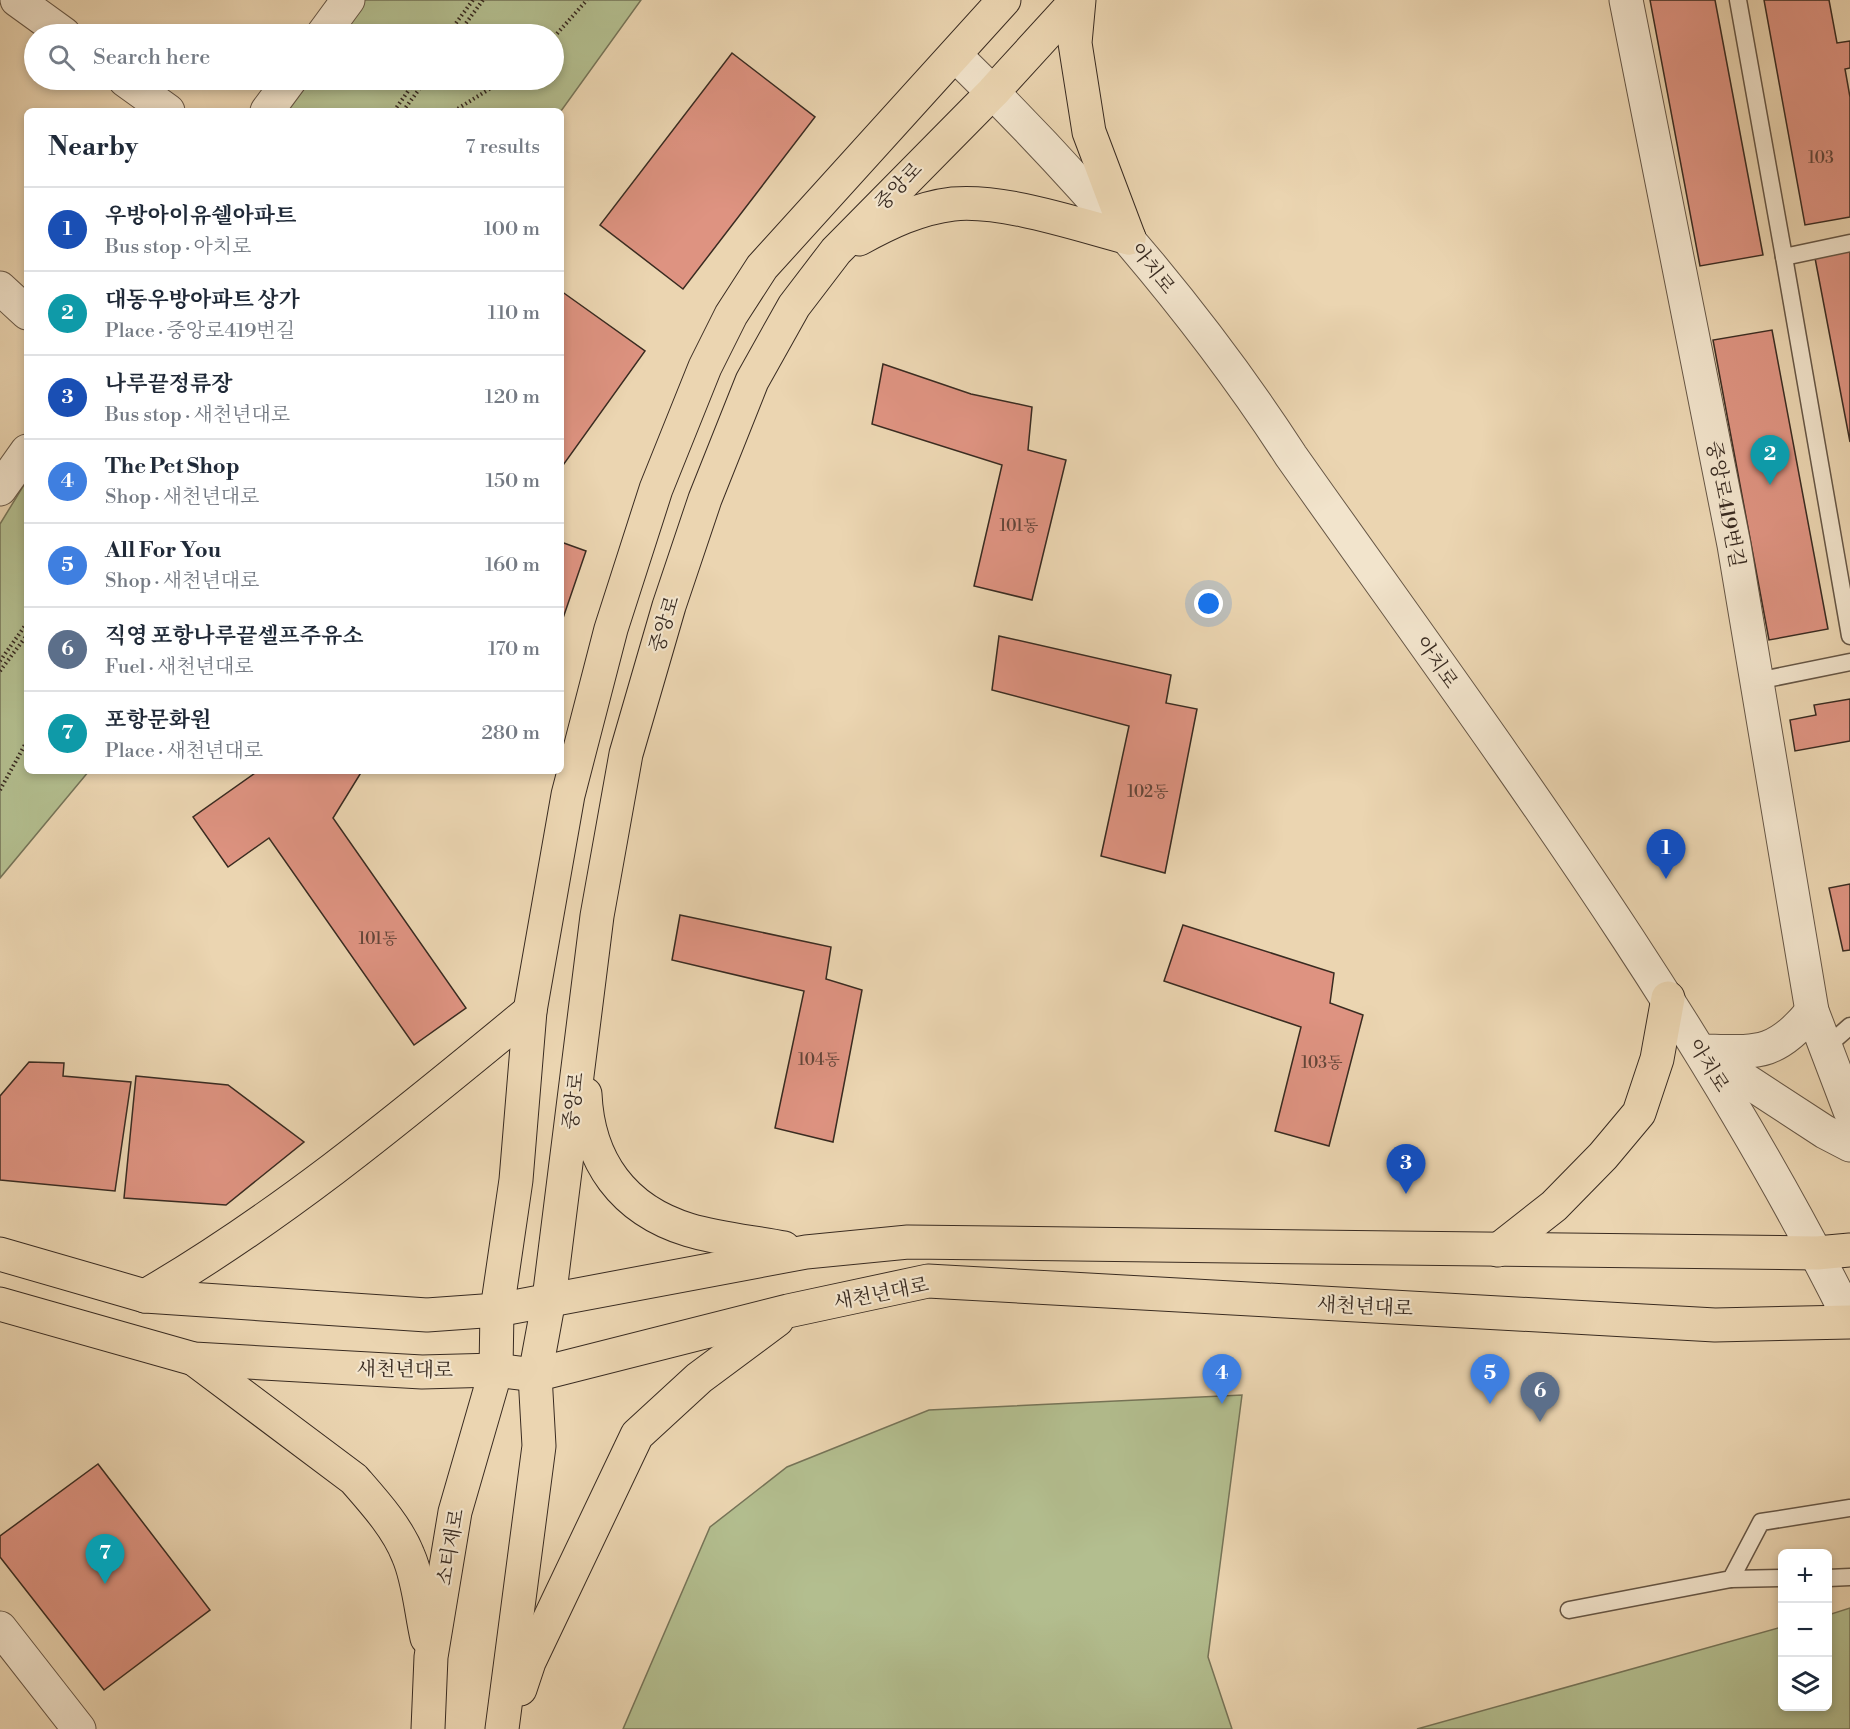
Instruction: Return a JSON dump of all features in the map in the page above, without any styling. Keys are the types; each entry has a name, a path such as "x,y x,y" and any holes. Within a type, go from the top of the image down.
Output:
{"main road":[{"path":"496,1370 497,1310 516,1180 530,1011 568,795 611,629 656,489 705,367 731,315 762,267 1004,0"},
{"path":"1078,0 1075,43 1079,81 1089,132 1129,238"},
{"name":"중앙로","path":"535,1375 549,1299 582,1020 597,916 626,754 669,606 705,499 752,381 794,306 836,251 993,92 1078,0"},
{"path":"836,251 914,213 954,204 993,207 1047,216 1129,238"},
{"path":"1498,1250 1554,1206 1603,1156 1639,1113 1657,1059 1668,998"},
{"path":"145,1296 207,1260 364,1147 530,1011"},
{"path":"582,1020 586,1123 607,1172 623,1192 639,1206 666,1222 691,1231 806,1252"},
{"path":"0,1254 145,1296 427,1315 497,1310 806,1252 908,1242 1816,1253 1850,1250"},
{"name":"새천년대로","path":"0,1304 194,1359 422,1372 496,1370 535,1375 788,1311 928,1281 1715,1325 1850,1321"},
{"path":"507,1729 528,1662 637,1435 699,1378 788,1311"},
{"path":"194,1359 354,1479 384,1514 409,1556 430,1656"},
{"name":"소티재로","path":"428,1729 430,1656 455,1512 496,1370"},
{"path":"502,1729 539,1446 535,1375"}],"street":[{"path":"17,0 50,24"},
{"path":"330,24 348,0"},
{"name":"중앙로419번길","path":"1626,0 1734,545 1812,1011 1837,1052 1850,1111"},
{"name":"아치로","path":"955,55 993,92 1129,238 1243,381 1291,456 1445,674 1668,998 1741,1117 1816,1253 1850,1321"},
{"path":"140,90 164,108"},
{"path":"269,108 282,90"},
{"path":"0,288 24,310"},
{"path":"0,489 24,455"},
{"path":"1701,1051 1750,1052 1772,1048 1796,1030 1812,1011"},
{"path":"1701,1051 1825,1132 1850,1145"},
{"path":"0,1628 79,1729"}],"lane":[{"path":"1738,0 1850,636"},
{"path":"1784,257 1850,243"},
{"path":"1757,681 1850,662"},
{"path":"1837,1052 1850,1026"},
{"path":"1731,1579 1761,1522 1850,1508"},
{"path":"1832,1578 1850,1577"},
{"path":"1569,1610 1731,1579 1778,1578"}],"path":[{"path":"455,24 473,0"},
{"path":"465,24 483,0"},
{"path":"564,25 587,0"},
{"path":"396,108 409,90"},
{"path":"405,108 419,90"},
{"path":"459,108 488,90"},
{"path":"0,661 24,627"},
{"path":"0,671 24,638"},
{"path":"0,790 24,746"}],"green space":[{"path":"349,0 641,0 563,108 270,108 284,90 564,90 564,24 331,24"},
{"path":"24,485 24,774 87,774 0,878 0,524"},
{"path":"1242,1395 1208,1657 1232,1729 623,1729 710,1527 787,1467 929,1410"},
{"path":"1850,1608 1850,1729 1417,1729 1778,1628 1778,1711 1832,1711 1832,1614"}],"building":[{"path":"1650,0 1715,0 1763,255 1700,266"},
{"path":"1764,0 1829,0 1837,43 1850,41 1850,68 1845,69 1850,97 1850,217 1805,225"},
{"path":"732,53 815,117 683,289 600,225"},
{"path":"1850,251 1850,442 1815,258"},
{"path":"564,293 645,351 564,464"},
{"path":"1772,330 1828,629 1769,640 1713,340"},
{"path":"883,364 971,394 1032,407 1028,450 1066,460 1032,600 974,586 1002,465 872,424"},
{"path":"564,543 586,551 564,615"},
{"path":"999,636 1171,675 1166,703 1197,709 1165,873 1101,856 1129,726 992,690"},
{"path":"1850,699 1850,741 1795,751 1790,720 1816,715 1814,705"},
{"path":"254,774 360,774 333,818 466,1008 414,1045 269,838 228,867 193,817"},
{"path":"1850,884 1850,950 1843,951 1829,888"},
{"path":"680,915 831,947 826,979 862,990 833,1142 775,1128 804,991 672,960"},
{"path":"1183,925 1334,973 1330,1003 1363,1015 1329,1146 1275,1131 1301,1027 1164,981"},
{"path":"29,1062 64,1063 63,1076 131,1082 115,1191 0,1180 0,1096"},
{"path":"136,1076 228,1085 304,1142 226,1205 124,1198"},
{"path":"98,1464 210,1610 104,1690 0,1557 0,1536"}],"place":[{"name":"대동우방아파트 상가","path":"1770,485"},
{"name":"우방아이유쉘아파트","path":"1666,879"},
{"name":"나루끝정류장","path":"1406,1194"},
{"name":"The Pet Shop","path":"1222,1404"},
{"name":"All For You","path":"1490,1404"},
{"name":"직영 포항나루끝셀프주유소","path":"1540,1422"},
{"name":"포항문화원","path":"105,1584"}]}
